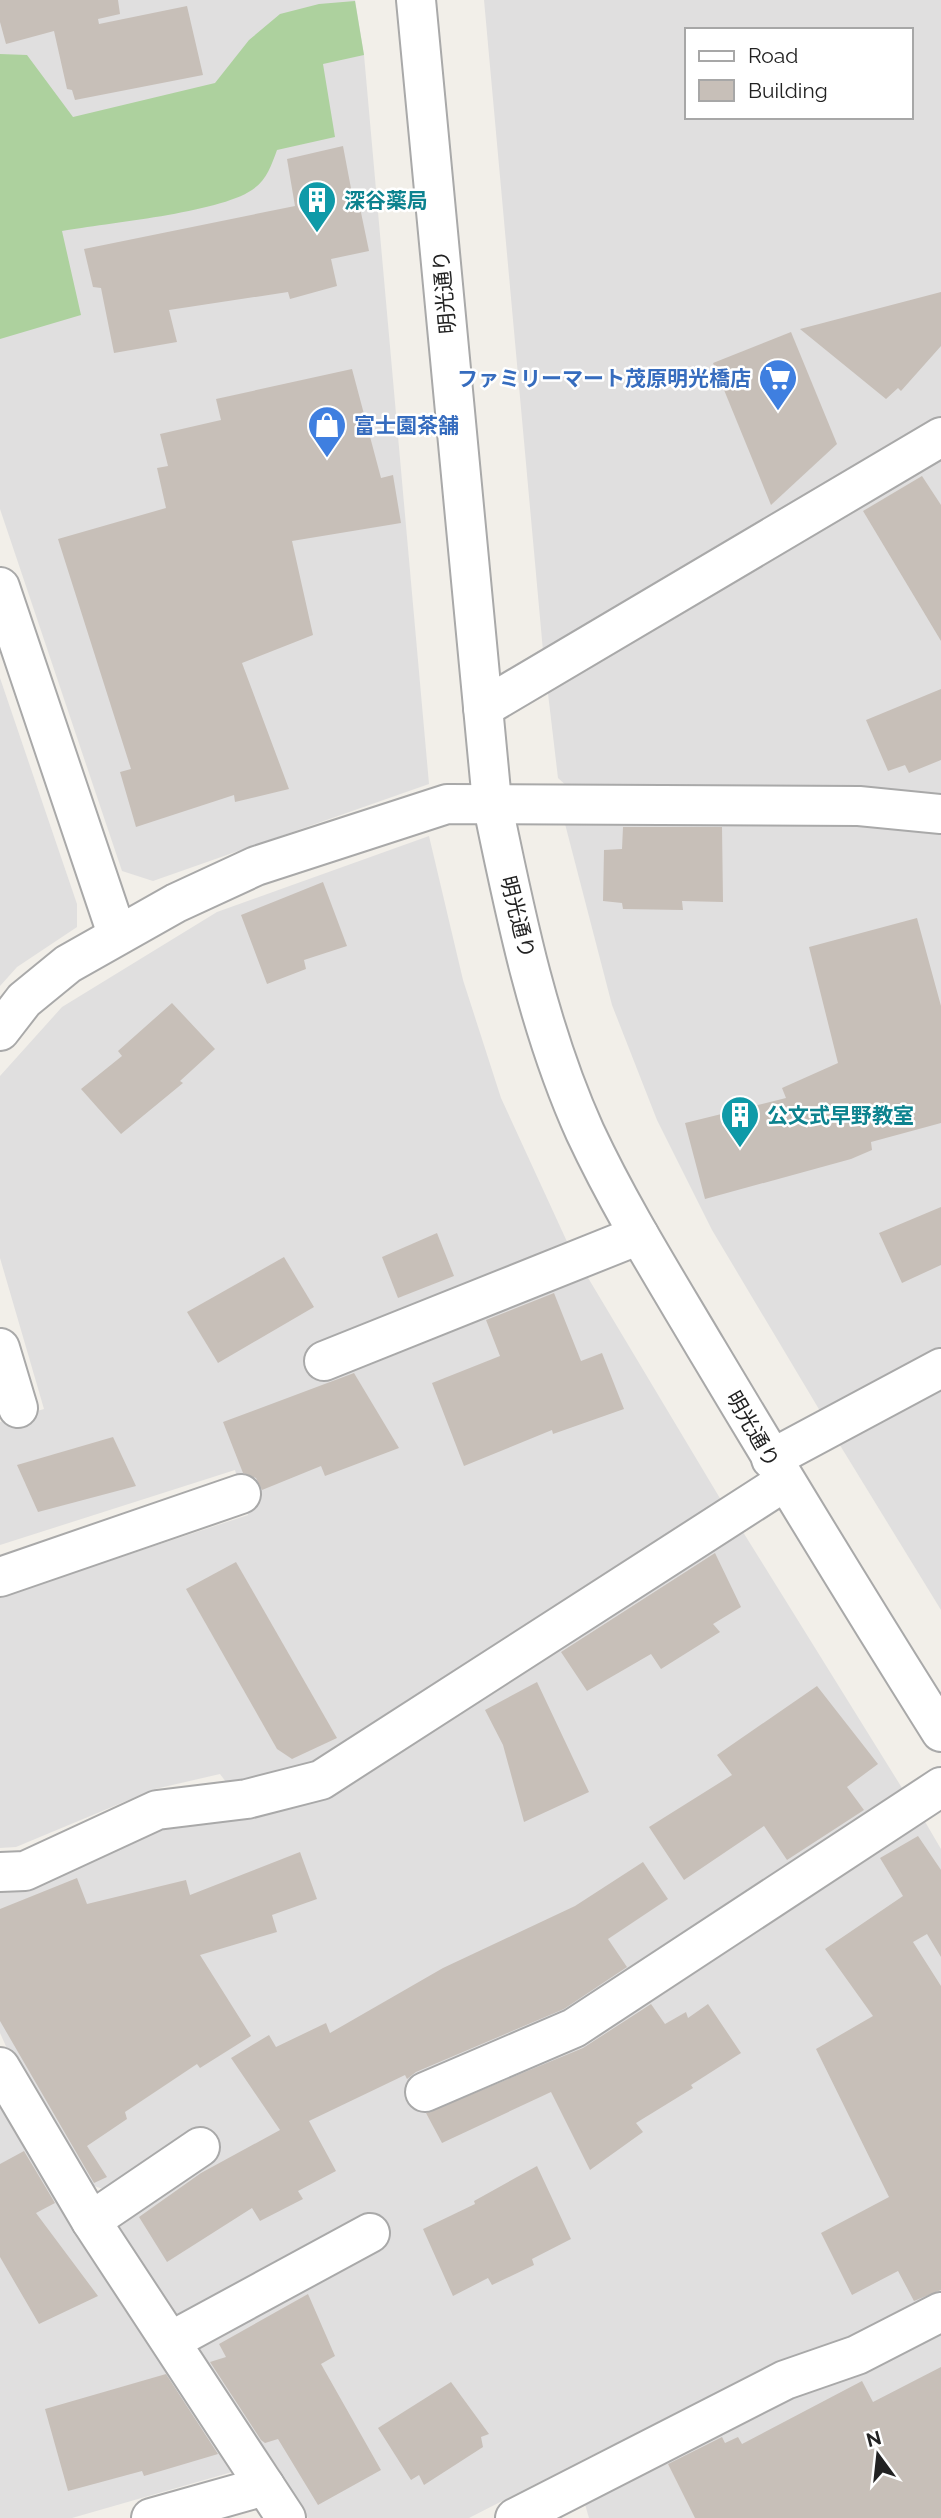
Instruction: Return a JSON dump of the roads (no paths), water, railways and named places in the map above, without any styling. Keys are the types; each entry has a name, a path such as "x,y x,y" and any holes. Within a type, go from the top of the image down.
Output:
{"street":[{"name":"明光通り","path":"416,0 492,802 514,906 550,1039 585,1131 639,1235 778,1470 941,1732"},
{"path":"483,708 941,437"},
{"path":"0,587 117,934"},
{"path":"0,1031 24,1000 68,964 117,934 257,866 447,804 492,802 859,806 941,814"},
{"path":"324,1361 639,1235"},
{"path":"0,1348 18,1408"},
{"path":"0,1872 25,1871 158,1810 247,1800 321,1780 778,1470 941,1368"},
{"path":"0,1577 241,1494"},
{"path":"425,2092 574,2028 941,1787"},
{"path":"0,2067 91,2221 286,2518"},
{"path":"91,2221 200,2147"},
{"path":"171,2341 370,2234"},
{"path":"515,2518 565,2506 785,2380 857,2355 941,2312"},
{"path":"151,2518 265,2486"}],"place":[{"name":"深谷薬局","path":"317,234"},
{"name":"ファミリーマート茂原明光橋店","path":"778,412"},
{"name":"富士園茶舗","path":"327,459"},
{"name":"公文式早野教室","path":"740,1149"}]}
